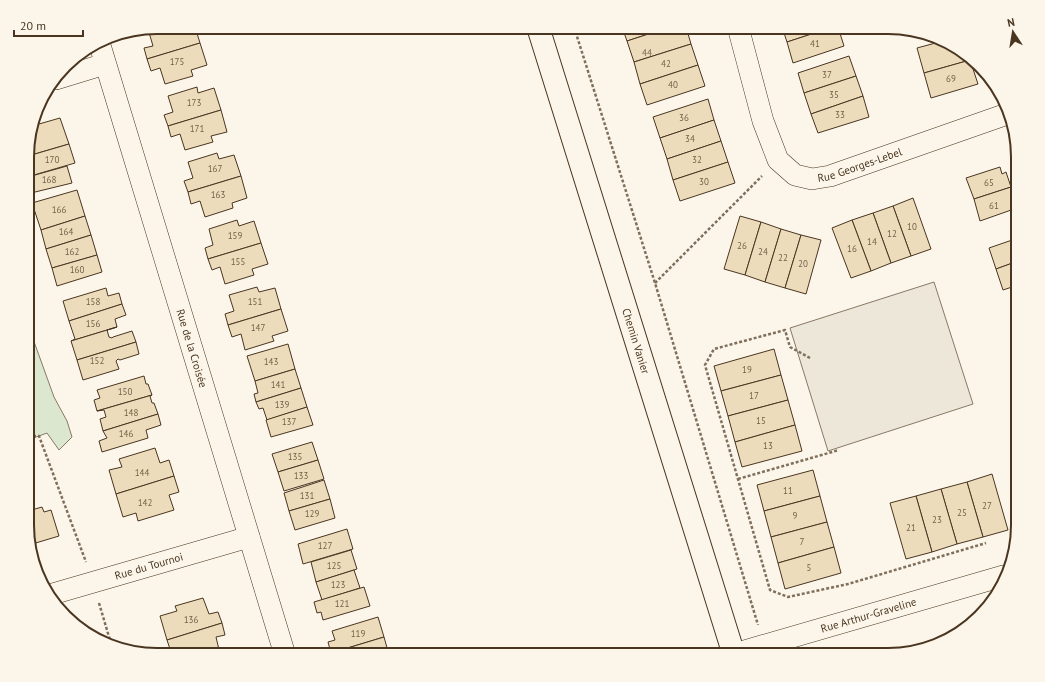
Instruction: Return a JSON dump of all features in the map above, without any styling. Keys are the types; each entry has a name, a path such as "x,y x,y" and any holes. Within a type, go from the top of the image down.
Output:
{"main road":[{"name":"Chemin Vanier","path":"540,34 732,648"}],"street":[{"name":"Rue Georges-Lebel","path":"740,34 763,121 778,160 795,175 812,179 830,176 1004,115"},
{"name":"Rue de la Croisée","path":"100,47 283,648"},
{"path":"63,77 105,64"},
{"name":"Rue du Tournoi","path":"55,593 249,537"},
{"name":"Rue Arthur-Graveline","path":"757,648 999,577"}],"path":[{"path":"576,34 765,646"},
{"path":"654,283 778,160"},
{"path":"810,358 790,347 785,330 714,349 705,365 770,590 788,596 848,584 986,543"},
{"path":"34,436 39,436 93,582 110,639"},
{"path":"738,479 838,450"}],"green space":[{"path":"34,342 54,397 67,421 72,437 59,450 47,433 34,438"}],"shaded area":[{"path":"934,282 973,404 828,451 790,328"}],"building":[{"path":"149,34 197,34 200,43 147,59 144,48 153,46"},
{"path":"624,34 648,34 627,41"},
{"path":"648,34 688,34 691,44 634,62 627,41"},
{"path":"784,34 812,34 787,42"},
{"path":"812,34 840,34 844,46 793,63 787,42"},
{"path":"200,43 207,65 191,70 193,76 165,84 160,68 151,71 147,59"},
{"path":"935,43 965,61 924,73 917,48"},
{"path":"691,44 698,65 640,84 634,62"},
{"path":"849,56 856,76 804,93 798,73"},
{"path":"965,61 973,68 978,84 931,98 924,73"},
{"path":"698,65 705,86 647,105 640,84"},
{"path":"856,76 863,96 811,114 804,93"},
{"path":"197,87 198,93 214,88 221,110 168,126 164,115 173,112 168,96"},
{"path":"863,96 869,117 818,133 811,114"},
{"path":"708,99 714,120 660,138 653,117"},
{"path":"221,110 227,132 211,136 213,142 185,150 180,134 171,137 168,126"},
{"path":"60,118 69,144 34,154 38,124"},
{"path":"714,120 721,141 667,159 660,138"},
{"path":"721,141 728,162 673,180 667,159"},
{"path":"69,144 75,163 34,175 34,154"},
{"path":"217,153 219,159 234,155 241,176 188,192 184,181 193,178 188,162"},
{"path":"728,162 735,183 680,201 673,180"},
{"path":"67,166 72,183 34,192 34,175"},
{"path":"1000,167 1002,174 1006,172 1011,187 974,199 966,178"},
{"path":"241,176 247,198 232,203 233,208 205,217 200,201 191,204 188,192"},
{"path":"1011,187 1011,210 980,221 974,199"},
{"path":"77,190 85,216 41,230 34,209 34,202"},
{"path":"913,198 931,249 911,256 893,206"},
{"path":"893,206 911,256 891,263 873,213"},
{"path":"873,213 891,263 871,271 852,220"},
{"path":"85,216 91,235 46,249 41,230"},
{"path":"740,216 761,222 745,275 724,269"},
{"path":"237,220 239,226 254,221 261,243 208,259 205,248 213,245 209,229"},
{"path":"852,220 871,271 851,278 832,228"},
{"path":"761,222 781,229 765,282 745,275"},
{"path":"781,229 801,235 785,288 765,282"},
{"path":"91,235 97,255 52,268 46,249"},
{"path":"801,235 821,240 806,294 785,288"},
{"path":"1011,240 1011,264 996,269 989,248"},
{"path":"261,243 268,264 252,269 254,275 225,284 220,267 212,270 208,259"},
{"path":"97,255 102,272 57,286 52,268"},
{"path":"1011,264 1011,287 1003,290 996,269"},
{"path":"257,287 259,292 275,288 281,309 228,325 225,314 234,311 229,295"},
{"path":"106,288 108,296 119,293 122,304 69,321 63,301"},
{"path":"122,304 126,315 115,319 117,327 71,341 75,339 69,321"},
{"path":"281,309 288,331 272,336 274,341 245,350 241,334 232,337 228,325"},
{"path":"107,330 109,337 112,338 132,331 136,342 77,360 71,341"},
{"path":"136,342 139,354 120,360 118,359 116,361 119,369 83,380 77,360"},
{"path":"288,344 295,369 255,381 247,356"},
{"path":"774,349 781,375 721,391 714,366"},
{"path":"295,369 301,388 256,402 254,394 258,393 255,381"},
{"path":"781,375 788,400 728,416 721,391"},
{"path":"144,376 146,384 148,384 152,395 97,411 94,400 100,398 97,390"},
{"path":"301,388 307,407 267,420 263,408 259,409 256,402"},
{"path":"152,395 150,396 152,403 154,403 158,414 103,431 100,419 106,417 104,410 97,411"},
{"path":"788,400 795,425 735,442 728,416"},
{"path":"307,407 313,425 271,437 266,420"},
{"path":"158,414 161,425 146,430 148,438 102,452 99,441 107,438 103,431"},
{"path":"795,425 802,451 742,467 735,442"},
{"path":"312,442 318,460 278,472 272,454"},
{"path":"155,448 160,463 169,460 174,476 116,494 109,470 122,467 119,459"},
{"path":"318,460 324,479 284,491 278,472"},
{"path":"813,470 820,496 764,511 757,485"},
{"path":"992,474 1008,530 983,537 967,482"},
{"path":"174,476 179,492 169,495 174,510 138,521 136,513 123,517 116,494"},
{"path":"324,480 330,499 289,511 284,493"},
{"path":"967,482 983,537 957,544 941,489"},
{"path":"941,489 957,544 932,552 916,496"},
{"path":"820,496 827,522 771,537 764,511"},
{"path":"916,496 932,552 906,559 890,503"},
{"path":"330,499 335,518 295,530 289,511"},
{"path":"42,507 44,512 51,510 59,536 35,543 34,509"},
{"path":"827,522 834,547 778,563 771,537"},
{"path":"347,529 353,549 303,564 298,544"},
{"path":"834,547 841,573 785,589 778,563"},
{"path":"351,550 357,569 316,582 311,562"},
{"path":"354,570 360,588 322,600 316,582"},
{"path":"364,587 370,606 323,620 321,612 317,613 314,602"},
{"path":"203,598 209,614 218,612 222,623 167,640 160,616 177,611 175,606"},
{"path":"378,617 384,637 348,648 330,648 328,642 335,640 332,631"},
{"path":"222,623 225,635 216,637 219,648 170,648 167,640"},
{"path":"384,637 387,648 348,648"}]}
